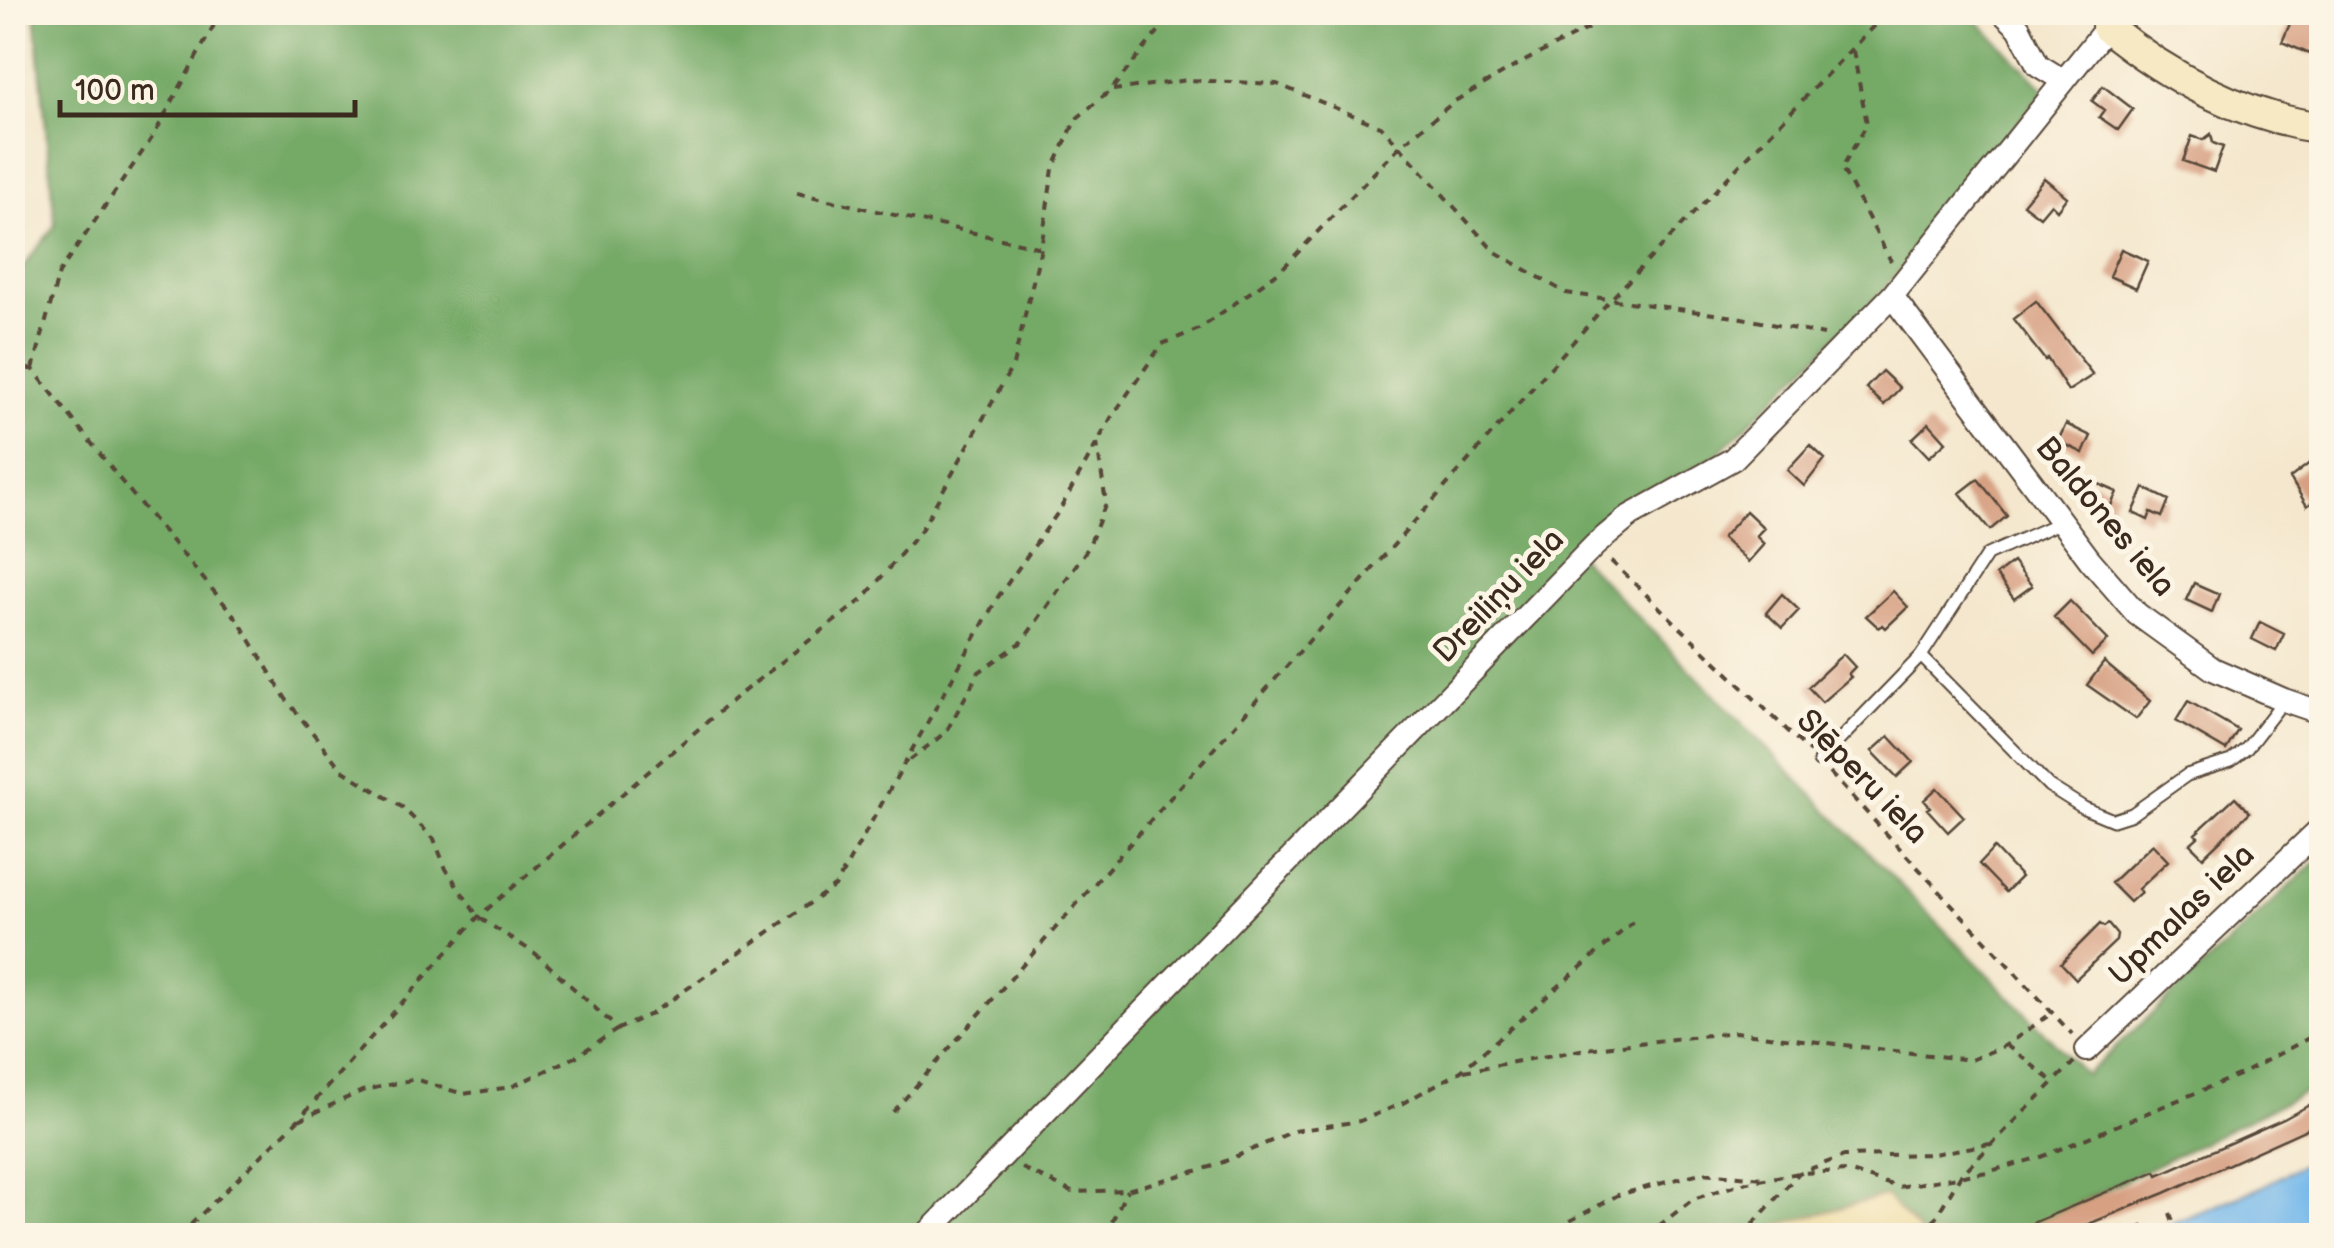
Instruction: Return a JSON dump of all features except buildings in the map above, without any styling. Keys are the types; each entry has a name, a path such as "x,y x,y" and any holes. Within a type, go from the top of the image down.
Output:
{"street":[{"path":"2002,12 2019,28 2038,65 2064,81"},
{"path":"2113,20 2147,60 2227,102 2295,124 2322,128"},
{"name":"Dreiliņu iela","path":"925,1236 1594,545 1630,516 1733,459 1897,290 2113,20"},
{"name":"Baldones iela","path":"1897,290 2061,522 2137,614 2213,668 2322,713"},
{"name":"Upmalas iela","path":"2087,1050 2322,827"}],"lane":[{"path":"1819,761 1921,656 1987,555 2061,522"},
{"path":"1921,656 2049,786 2113,820 2132,814 2187,775 2231,761 2247,748 2284,700"}],"path":[{"path":"34,368 59,273 154,135 221,12"},
{"path":"179,1236 297,1121 478,917 735,698 863,600 910,544 959,465 1013,365 1041,248 1053,169 1076,119 1111,90 1161,28 1164,12"},
{"path":"297,1121 362,1090 415,1079 463,1094 511,1087 651,1014 836,886 998,597 1059,511 1097,443 1162,344 1199,329 1280,271 1400,146 1455,102 1620,12"},
{"path":"893,1112 1610,299 1887,12"},
{"path":"1852,48 1868,124 1842,168 1897,290"},
{"path":"1111,90 1188,80 1277,84 1382,127 1494,252 1566,293 1742,318 1848,340"},
{"path":"797,193 1041,248"},
{"path":"12,369 34,368"},
{"path":"34,368 122,482 238,620 286,699 342,770 402,807 434,838 446,869 478,917 536,954 618,1029"},
{"path":"906,763 946,732 980,672 1022,642 1088,548 1106,503 1097,443"},
{"name":"Slēperu iela","path":"1594,545 1819,761 2087,1050"},
{"path":"1000,1157 1072,1192 1127,1190 1214,1166 1294,1131 1360,1121 1461,1071 1633,922"},
{"path":"1461,1071 1586,1050 1736,1032 1971,1060 2006,1045 2052,1013"},
{"path":"1646,1236 1693,1199 1770,1178 1848,1171 1898,1187 2040,1157 2241,1074 2322,1031"},
{"path":"2006,1045 2054,1082"},
{"path":"1926,1236 1960,1176 2087,1050"},
{"path":"2314,1138 2322,1153"},
{"path":"1742,1236 1798,1173 1844,1156 1933,1154 1990,1144"},
{"path":"1542,1236 1618,1195 1700,1173 1770,1178"},
{"path":"1104,1236 1127,1190"},
{"path":"2170,1213 2178,1236"},
{"path":"2141,1226 2144,1236"}],"green space":[{"path":"35,13 1970,13 2045,90 1881,293 1718,454 1638,501 1574,551 2086,1075 2321,857 2321,1084 2014,1235 1922,1235 1885,1196 1778,1225 1777,1236 13,1235 12,282 55,225"}],"sand":[{"path":"1885,1196 1922,1235 1777,1235 1778,1225"}],"water":[{"path":"2321,1155 2321,1235 2143,1235 2257,1189"}]}
